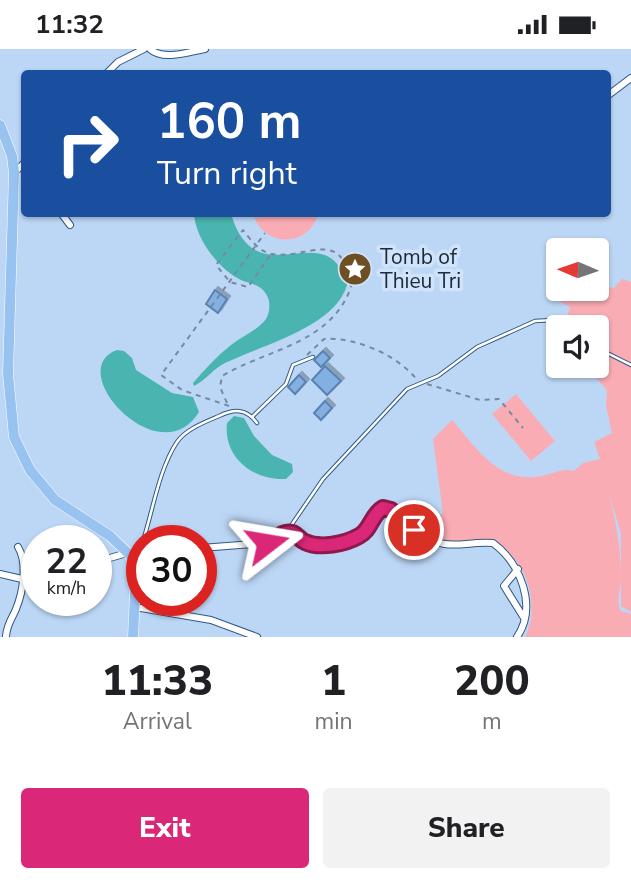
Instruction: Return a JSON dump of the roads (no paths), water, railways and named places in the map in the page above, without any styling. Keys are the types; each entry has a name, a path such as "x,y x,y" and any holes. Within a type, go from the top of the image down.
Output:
{"highway":[{"path":"0,125 12,156 14,173 8,374 14,437 30,470 55,500 110,536 126,552"},
{"path":"133,637 134,616"}],"street":[{"path":"111,70 135,51 144,49"},
{"path":"150,49 159,55 205,49"},
{"path":"611,93 631,78"},
{"path":"14,173 21,167"},
{"path":"64,217 70,225"},
{"path":"217,547 267,543 287,532 296,534 305,542 329,545 358,537 367,530 376,512 383,508 391,510 414,530 446,545 458,547 493,543 507,553 518,569 525,620 517,637"},
{"path":"18,547 21,558"},
{"path":"518,569 504,586 525,620"},
{"path":"0,574 21,579"},
{"path":"6,636 21,588"},
{"path":"188,616 211,620 257,637"}],"lane":[{"path":"287,532 324,479 407,389 438,376 477,347 535,321 546,320"},
{"path":"609,354 631,365"},
{"path":"253,417 286,384 293,365 313,357"},
{"path":"148,525 162,477 178,441 195,428 232,410 239,410 253,417 257,423"}],"place":[{"name":"Tomb of Thieu Tri","path":"355,269"}]}
